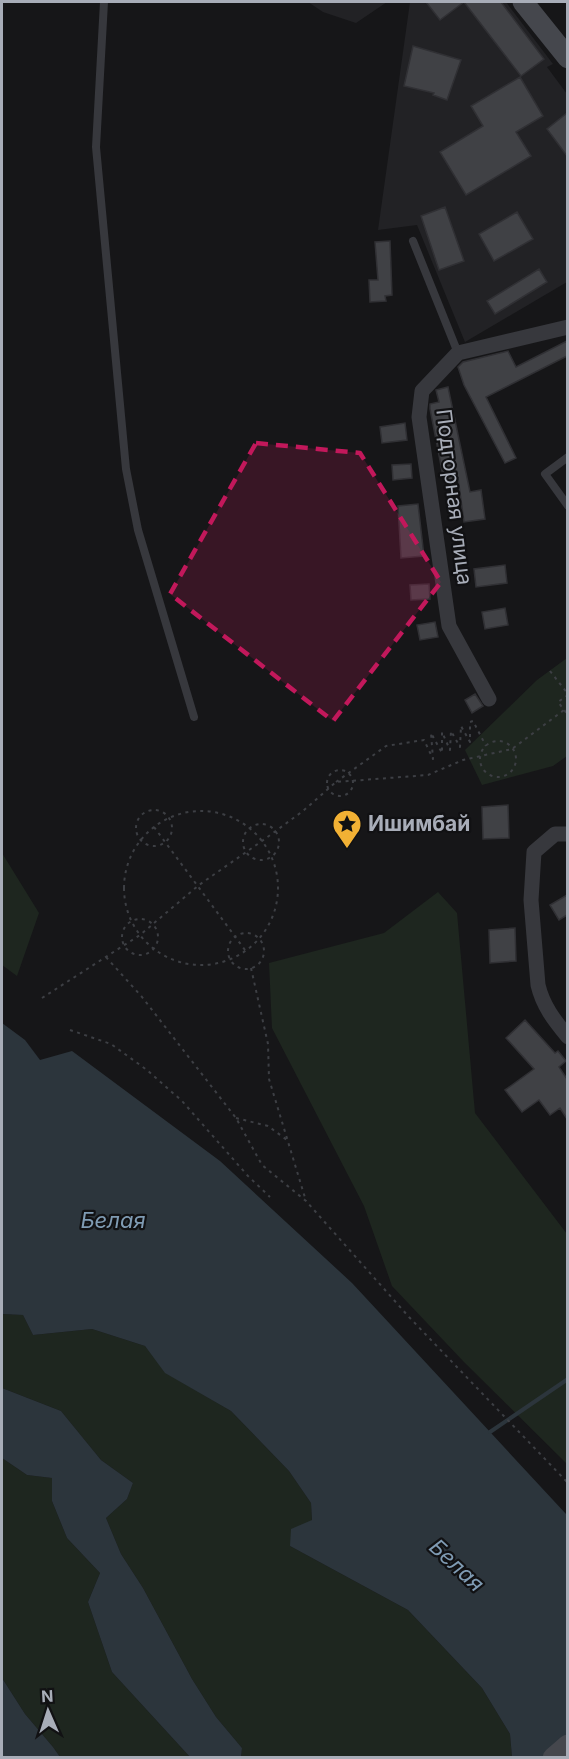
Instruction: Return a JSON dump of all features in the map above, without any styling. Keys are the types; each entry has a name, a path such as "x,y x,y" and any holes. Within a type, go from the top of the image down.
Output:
{"main road":[{"path":"523,2 567,58"},
{"path":"553,1758 567,1745"}],"street":[{"path":"458,353 567,327"},
{"name":"Подгорная улица","path":"458,353 422,391 419,417 449,626 489,699"},
{"path":"566,834 555,834 534,852 531,900 541,998 548,1012 567,1037"}],"lane":[{"path":"104,2 96,147 126,469 138,530 194,717"},
{"path":"413,241 458,353"},
{"path":"567,458 546,474 567,506"}],"path":[{"path":"550,671 567,695 558,702 567,715"},
{"path":"336,782 428,775 463,760 512,749 567,707"},
{"path":"42,998 140,935 199,885 276,831 336,782 386,746 424,740 433,759 431,733 442,753 442,732 450,750 451,730 460,747 461,726 470,742 470,722 473,721 486,746"},
{"path":"492,742 503,742 512,749 516,757 514,767 506,775 500,777 484,771 480,756 486,746 492,742"},
{"path":"339,770 348,774 353,781 350,790 343,795 335,795 329,789 327,781 331,774 339,770"},
{"path":"159,810 170,818 172,829 166,842 153,845 141,840 137,833 137,826 143,814 159,810"},
{"path":"191,812 211,812 230,817 249,828 262,841 271,857 278,879 277,899 272,919 246,951 230,960 210,965 190,965 171,959 153,949 140,935 131,921 124,898 124,878 129,858 141,840 154,827 170,818 191,812"},
{"path":"263,824 276,831 279,843 271,857 260,860 247,852 243,840 249,828 263,824"},
{"path":"154,827 246,951"},
{"path":"141,919 153,924 158,938 153,949 138,954 129,951 124,945 123,932 131,921 141,919"},
{"path":"247,934 258,939 263,946 263,956 260,962 251,968 237,967 230,960 228,947 236,937 247,934"},
{"path":"106,957 142,997 236,1118 262,1165 306,1201 409,1317 567,1483"},
{"path":"251,968 268,1044 269,1079 306,1201"},
{"path":"70,1030 111,1044 147,1070 182,1101 248,1176 270,1197"},
{"path":"236,1118 268,1126 287,1140"}],"highlighted area":[{"path":"256,443 360,453 441,582 333,721 170,594"}],"shaded area":[{"path":"308,2 387,2 356,23 323,12"},
{"path":"410,2 506,2 553,64 547,67 567,94 567,282 465,342 417,225 378,230"},
{"path":"567,658 567,756 553,766 482,785 465,750 537,680"},
{"path":"2,853 39,913 17,976 2,965"},
{"path":"438,892 457,913 475,1113 567,1234 567,1464 464,1362 392,1286 364,1206 272,1028 269,963 384,933"},
{"path":"2,1314 23,1315 33,1335 92,1329 145,1346 166,1373 231,1411 289,1471 311,1503 312,1520 290,1546 408,1610 482,1688 510,1734 512,1757 241,1757 242,1748 216,1717 192,1679 143,1588 121,1554 106,1518 127,1499 133,1483 101,1460 61,1411 2,1388"},
{"path":"2,1458 27,1475 52,1478 52,1501 67,1538 100,1573 88,1602 112,1672 190,1757 60,1757 25,1714 2,1678"}],"water":[{"name":"Белая","path":"2,1023 25,1040 40,1060 72,1051 220,1161 352,1283 566,1514 568,1520 567,1757 512,1757 510,1734 482,1688 408,1610 290,1546 291,1529 312,1520 311,1503 289,1471 231,1411 165,1373 145,1346 92,1329 33,1335 23,1315 2,1314"},
{"path":"2,1388 61,1411 101,1460 133,1483 127,1499 106,1518 121,1554 143,1588 192,1679 216,1717 242,1748 241,1757 190,1757 112,1672 88,1602 100,1573 67,1538 52,1501 52,1478 27,1475 2,1458"},
{"path":"2,1678 25,1714 60,1757 2,1757"}],"building":[{"path":"426,2 464,2 440,20"},
{"path":"464,2 501,2 544,59 521,76"},
{"path":"413,46 461,60 447,100 433,95 434,93 404,86"},
{"path":"520,77 543,116 516,132 531,156 466,195 440,152 483,126 471,106"},
{"path":"567,113 567,156 547,129"},
{"path":"445,207 464,261 439,270 421,216"},
{"path":"517,212 533,239 494,261 479,234"},
{"path":"390,241 392,295 385,296 386,301 370,302 369,280 378,280 375,242"},
{"path":"539,269 547,282 495,314 487,301"},
{"path":"567,341 567,356 486,397 516,458 505,463 464,385 458,367 463,362 508,351 516,367"},
{"path":"448,387 470,492 481,490 485,519 464,522 458,478 444,481 430,404 439,402 436,390"},
{"path":"405,423 407,440 382,443 380,427"},
{"path":"411,464 412,478 393,480 392,465"},
{"path":"418,504 424,556 401,558 398,506"},
{"path":"505,565 507,583 476,587 474,569"},
{"path":"429,584 430,599 411,600 410,585"},
{"path":"505,608 508,625 485,629 482,612"},
{"path":"435,622 438,637 420,640 417,625"},
{"path":"475,694 483,706 472,713 465,700"},
{"path":"508,805 509,838 483,839 482,807"},
{"path":"567,895 567,915 559,920 550,905"},
{"path":"515,928 516,961 490,963 489,930"},
{"path":"525,1020 555,1053 558,1051 566,1061 559,1067 567,1079 567,1119 560,1108 550,1115 539,1100 522,1112 505,1090 534,1069 506,1038"}],"waterway":[{"path":"490,1432 568,1379"}],"place":[{"name":"Ишимбай","path":"347,850"}]}
